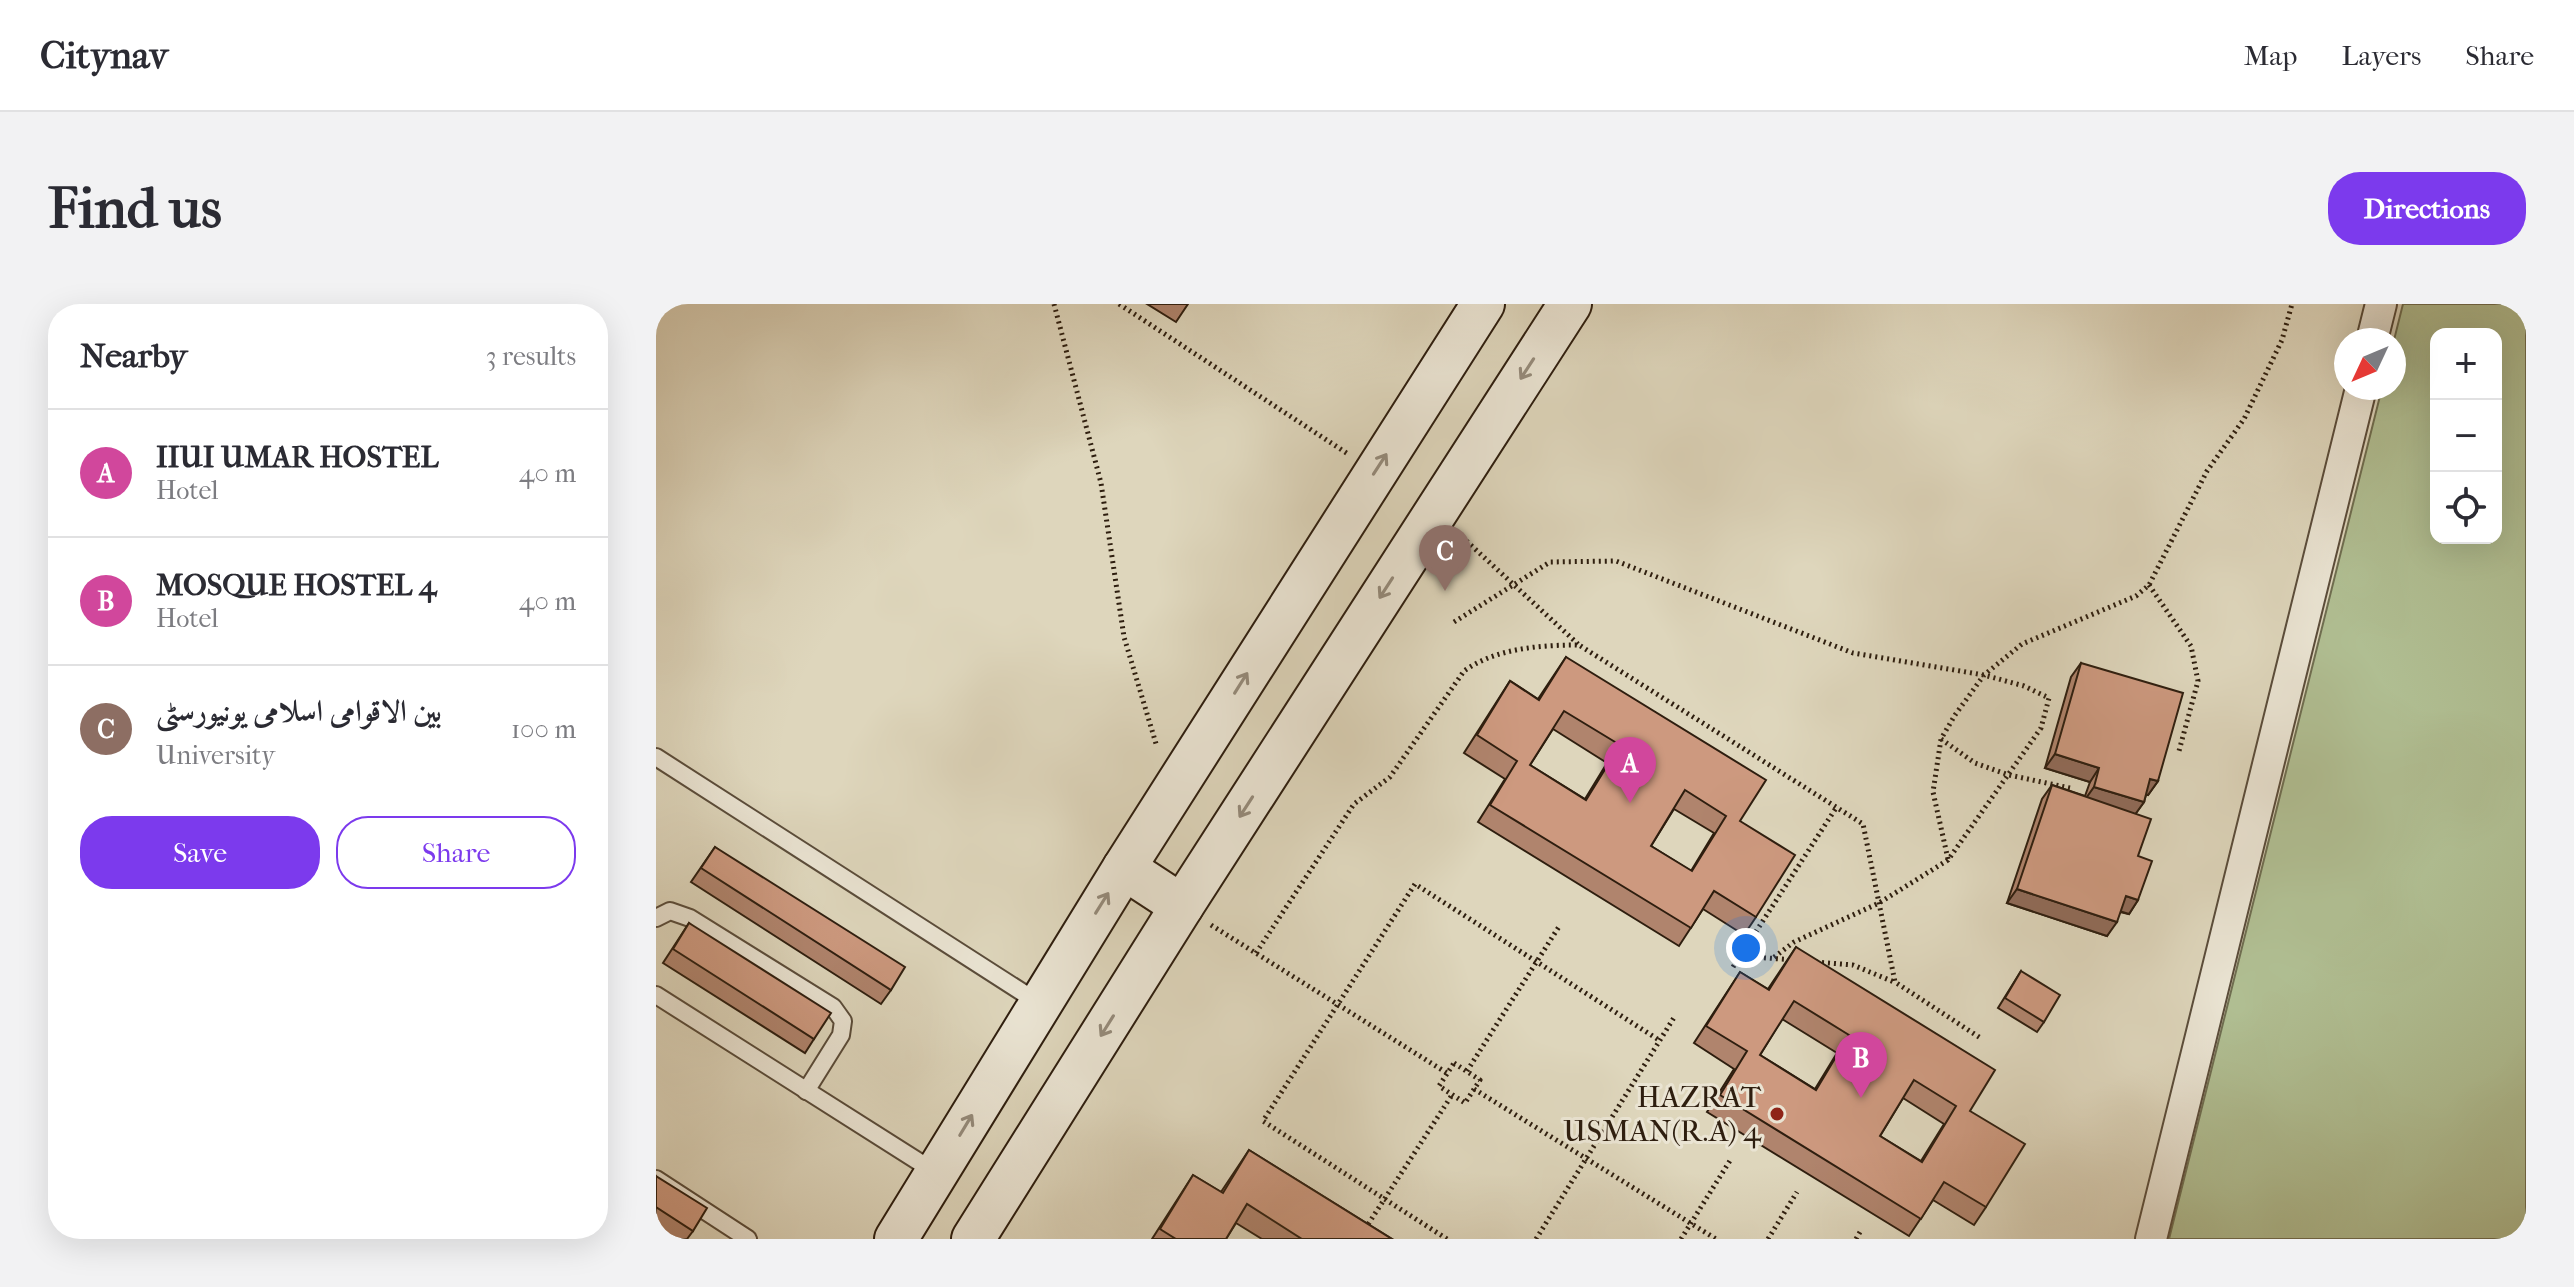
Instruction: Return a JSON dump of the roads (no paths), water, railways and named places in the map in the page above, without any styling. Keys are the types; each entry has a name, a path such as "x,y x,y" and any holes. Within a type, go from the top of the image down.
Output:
{"street":[{"path":"896,1239 1170,794 1483,304"},
{"path":"976,1237 1182,906 1570,304"},
{"path":"2375,328 2381,304"},
{"path":"2151,1239 2358,400"},
{"path":"1124,868 1182,906"}],"lane":[{"path":"656,757 1040,1004"},
{"path":"656,918 670,911 690,918 833,1007 843,1021 841,1035 806,1091"},
{"path":"656,995 937,1173"},
{"path":"656,1179 728,1233 748,1239"}],"place":[{"name":"بین الاقوامی اسلامی یونیورسٹی","path":"1445,591"},
{"name":"IIUI UMAR HOSTEL","path":"1630,803"},
{"name":"MOSQUE HOSTEL 4","path":"1861,1098"},
{"name":"HAZRAT USMAN(R.A) 4","path":"1777,1114"}]}
